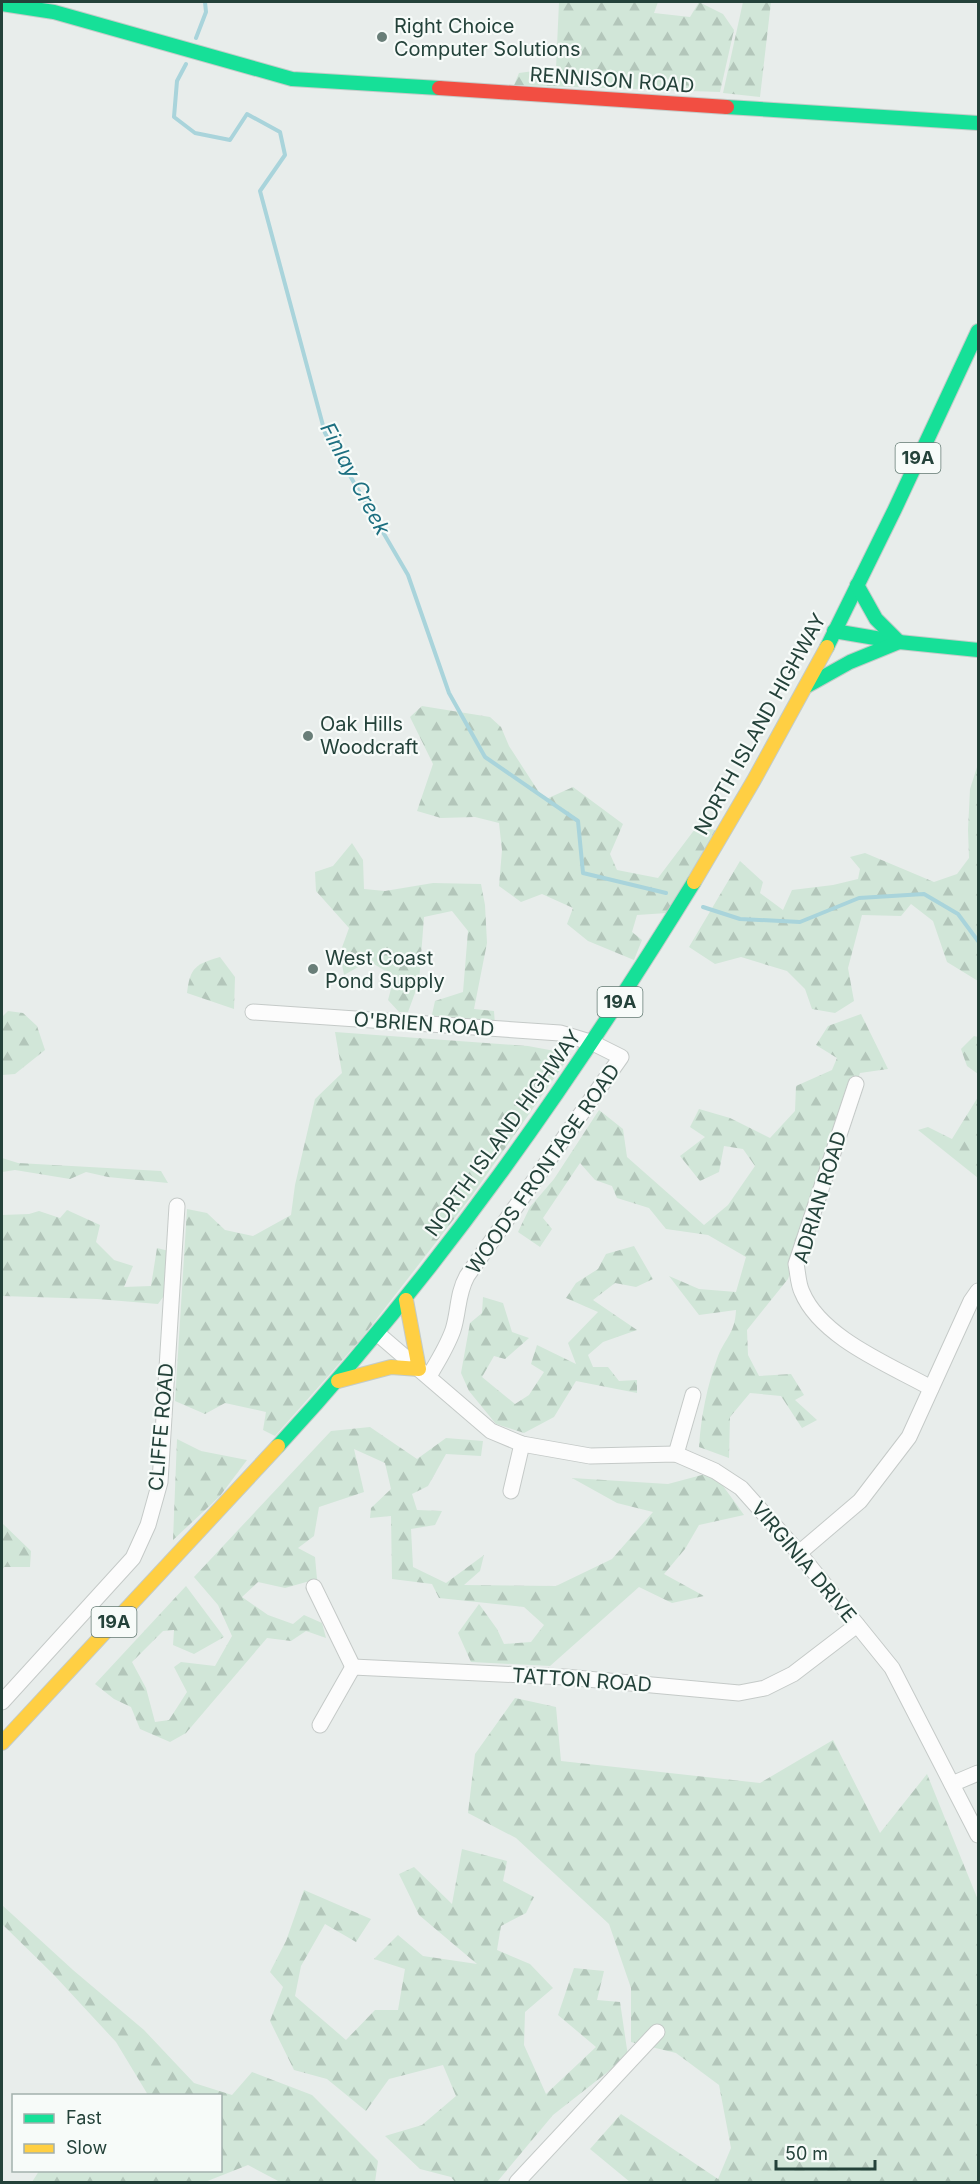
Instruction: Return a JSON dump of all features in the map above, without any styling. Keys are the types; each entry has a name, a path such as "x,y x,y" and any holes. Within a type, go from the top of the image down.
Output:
{"main road":[{"name":"RENNISON ROAD","path":"2,4 54,12 292,79 978,123"},
{"name":"NORTH ISLAND HIGHWAY","path":"2,1743 338,1381 378,1334 507,1166 593,1042 673,919 807,686 978,331"},
{"path":"857,585 876,619 899,642"},
{"path":"834,631 899,642 978,650"},
{"path":"807,686 850,662 899,642"},
{"path":"338,1381 390,1367 424,1373 406,1300"}],"street":[{"name":"O'BRIEN ROAD","path":"253,1012 561,1034 593,1042"},
{"name":"WOODS FRONTAGE ROAD","path":"424,1373 446,1347 453,1327 460,1289 467,1276 621,1057 593,1042"},
{"name":"ADRIAN ROAD","path":"856,1084 796,1264 801,1292 815,1314 837,1336 931,1388"},
{"name":"CLIFFE ROAD","path":"2,1702 133,1558 148,1525 160,1482 177,1206"},
{"path":"798,1553 860,1501 909,1437 971,1301 978,1291"},
{"name":"VIRGINIA DRIVE","path":"378,1334 491,1431 522,1444 590,1456 676,1454 715,1471 741,1488 798,1553 891,1668 978,1835"},
{"path":"676,1454 693,1395"},
{"path":"511,1491 522,1444"},
{"path":"314,1587 353,1667 320,1725"},
{"name":"TATTON ROAD","path":"353,1667 565,1677 739,1693 765,1688 793,1674 857,1625"},
{"path":"952,1784 978,1773"},
{"path":"518,2182 657,2032"}],"green space":[{"path":"559,2 658,2 654,13 690,17 699,2 723,14 734,30 720,92 514,85 519,73 556,68"},
{"path":"743,2 771,2 760,97 723,93"},
{"path":"422,706 490,717 501,727 509,746 544,800 573,787 623,824 610,854 617,870 658,878 698,825 717,831 667,913 637,915 632,932 642,940 634,960 588,941 567,924 573,908 542,894 521,902 499,886 502,850 499,823 475,817 441,818 417,811 433,764 410,717"},
{"path":"978,764 978,981 947,962 933,921 911,904 901,916 862,915 848,968 854,1001 835,1013 812,1009 805,989 787,971 741,957 715,964 689,947 740,861 763,882 760,893 783,910 792,890 833,885 858,879 860,869 850,857 865,853 934,882 957,874 969,858 970,789"},
{"path":"352,843 363,860 364,889 385,891 433,883 481,884 485,905 487,943 474,1009 494,1011 495,1025 431,1019 435,1001 463,992 468,931 452,911 424,917 419,982 408,1012 399,1012 388,1000 392,985 387,972 369,961 344,975 340,953 349,928 316,891 315,872 333,866"},
{"path":"220,957 235,977 234,1009 187,993 192,972 205,962"},
{"path":"8,1011 23,1013 37,1026 45,1050 15,1074 2,1075 2,1017"},
{"path":"861,1014 888,1069 860,1073 788,1279 747,1330 748,1355 759,1376 791,1374 804,1395 795,1400 817,1420 802,1428 781,1396 750,1393 730,1417 729,1458 699,1447 703,1412 711,1379 718,1356 732,1330 736,1310 699,1315 669,1276 699,1289 736,1292 746,1257 708,1235 666,1229 649,1208 617,1198 612,1186 595,1180 580,1163 543,1218 552,1229 540,1247 518,1232 530,1207 554,1179 599,1110 623,1129 627,1157 704,1225 728,1205 755,1166 743,1149 724,1146 719,1172 700,1181 680,1156 705,1137 690,1127 699,1109 730,1118 770,1138 795,1111 796,1086 832,1070 837,1058 816,1045 828,1026"},
{"path":"335,1032 528,1046 571,1054 471,1197 361,1339 275,1436 263,1430 266,1412 225,1403 205,1414 175,1401 187,1209 207,1213 225,1230 253,1236 291,1215 295,1185 315,1099 342,1073"},
{"path":"974,1036 978,1037 978,1074 967,1066 961,1049"},
{"path":"978,1097 978,1178 918,1130 928,1127 952,1139"},
{"path":"2,1158 18,1163 161,1171 168,1183 108,1177 86,1172 70,1179 15,1170 2,1172"},
{"path":"67,1210 100,1225 96,1242 114,1260 133,1266 124,1287 151,1286 157,1248 173,1252 169,1289 158,1304 97,1299 2,1296 2,1215 29,1214 39,1211 60,1218"},
{"path":"634,1246 653,1279 636,1287 615,1283 593,1300 637,1330 603,1342 588,1355 593,1367 608,1367 619,1381 637,1380 637,1393 576,1381 554,1417 524,1433 496,1424 469,1391 461,1373 470,1323 482,1313 483,1297 503,1303 512,1332 529,1338 505,1359 494,1356 482,1377 515,1404 529,1395 544,1372 531,1364 537,1345 576,1364 568,1343 598,1312 566,1298 576,1283 598,1269 606,1254"},
{"path":"370,1427 417,1459 446,1438 483,1441 481,1456 446,1454 428,1486 412,1494 417,1510 442,1511 435,1525 411,1529 413,1567 446,1583 484,1555 480,1571 464,1585 556,1586 612,1559 653,1512 617,1503 572,1478 668,1484 713,1472 744,1515 699,1525 685,1549 664,1574 704,1596 672,1603 639,1587 550,1666 471,1662 458,1633 479,1604 497,1629 504,1644 531,1642 544,1625 524,1607 439,1598 432,1584 392,1579 391,1516 370,1518 371,1508 391,1489 385,1463 354,1449 364,1492 319,1507 314,1536 298,1548 315,1557 317,1579 285,1588 258,1582 242,1597 268,1615 293,1624 304,1615 322,1623 326,1638 306,1631 291,1641 267,1638 186,1733 170,1742 140,1729 131,1707 114,1699 95,1684 186,1586 224,1637 194,1654 173,1645 174,1630 163,1631 132,1662 146,1688 155,1722 169,1720 187,1692 174,1667 181,1662 215,1666 232,1636 218,1605 194,1577 331,1431"},
{"path":"177,1439 201,1451 247,1460 220,1496 173,1540"},
{"path":"2,1523 31,1551 30,1567 4,1567 2,1570"},
{"path":"515,1698 556,1707 561,1761 760,1783 833,1740 880,1833 927,1774 978,1900 978,2182 630,2182 590,2149 621,2114 718,2179 731,2148 719,2085 676,2053 631,2042 631,1988 609,1924 516,1838 468,1813 475,1754"},
{"path":"462,1849 507,1861 503,1881 534,1897 526,1913 501,1926 497,1950 530,1964 553,1988 525,2012 524,2045 546,2094 596,2047 558,2015 574,1968 604,1971 597,2000 620,2002 628,2056 553,2115 497,2182 455,2182 451,2177 420,2169 385,2136 422,2125 456,2096 443,2065 389,2079 366,2111 327,2079 294,2070 270,2021 283,1987 270,1972 286,1941 304,1890 371,1919 356,1942 325,1924 301,1966 295,1996 346,2040 375,2010 398,2010 405,1969 374,1959 398,1935 423,1956 477,1964 419,1915 399,1874 414,1867 452,1904"},
{"path":"2,1905 73,1970 144,2030 194,2083 232,2095 252,2072 312,2095 378,2161 375,2182 280,2182 248,2165 205,2182 32,2182 38,2172 222,2172 222,2094 147,2094 116,2042 54,1975 2,1924"}],"waterway":[{"name":"Finlay Creek","path":"196,38 206,12 205,2"},
{"name":"Finlay Creek","path":"186,64 177,81 174,117 195,133 230,140 247,114 280,132 285,155 260,191 325,433 408,575 449,693 485,757 578,821 583,873 666,893"},
{"name":"Finlay Creek","path":"703,907 740,919 800,922 859,898 924,894 958,914 978,941"}],"traffic: fast":[{"path":"2,4 54,12 292,79 439,88"},
{"path":"727,107 978,123"},
{"path":"827,647 894,511 978,331"},
{"path":"807,686 850,662 899,642 876,619 857,585"},
{"path":"834,631 899,642 978,650"},
{"path":"278,1446 336,1381 447,1245 550,1103 694,882"}],"traffic: slow":[{"path":"694,882 754,780 827,647"},
{"path":"338,1381 391,1367 419,1369 406,1300"},
{"path":"2,1743 278,1446"}],"traffic: jam":[{"path":"439,88 727,107"}],"place":[{"name":"Right Choice Computer Solutions","path":"382,37"},
{"name":"Oak Hills Woodcraft","path":"308,736"},
{"name":"West Coast Pond Supply","path":"313,969"}]}
